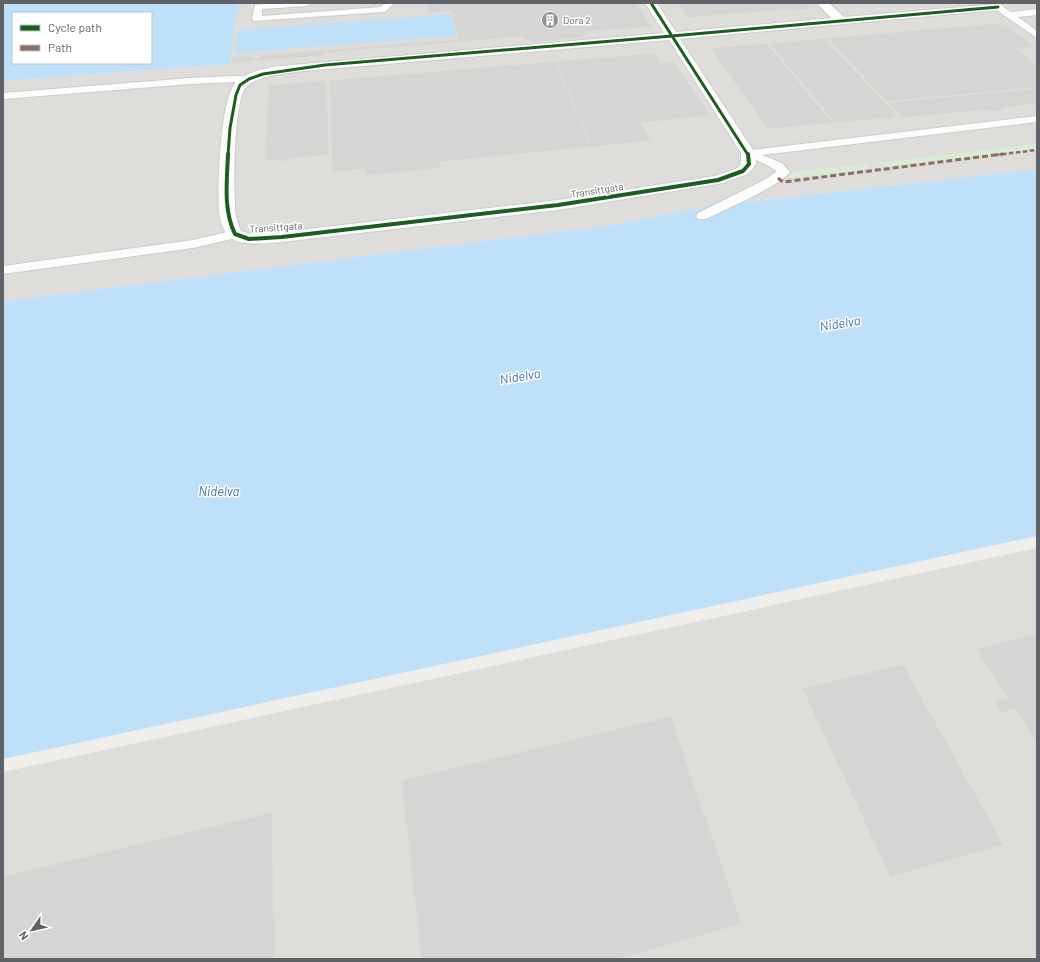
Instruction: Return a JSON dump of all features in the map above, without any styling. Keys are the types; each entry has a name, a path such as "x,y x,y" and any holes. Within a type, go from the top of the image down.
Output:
{"street":[{"path":"651,3 748,154"},
{"path":"823,3 840,20"},
{"path":"246,80 261,74 282,70 672,36 995,5"},
{"name":"Transittgata","path":"246,80 240,85 234,101 226,182 228,220 235,234 249,239 282,237 558,205 718,180 743,171 749,164 748,154"}],"lane":[{"path":"307,3 258,7 257,19 384,9 390,3"},
{"path":"995,5 1037,35"},
{"path":"1009,15 1037,12"},
{"path":"3,96 190,81 234,79 246,80"},
{"path":"748,154 1037,119"},
{"path":"702,216 770,182 784,172 781,168 771,162 748,154"},
{"path":"3,270 193,244 235,234"}],"shaded area":[{"path":"238,3 1037,3 1037,169 755,201 739,202 731,197 703,207 612,225 3,301 3,81 230,64"},
{"path":"1037,548 1037,959 3,959 3,772"}],"green space":[{"path":"1037,144 1037,149 881,167 876,163"},
{"path":"865,164 869,169 787,178 793,172"}],"water":[{"path":"3,3 238,3 230,64 3,81"},
{"path":"556,6 566,27 235,53 238,30"},
{"name":"Nidelva","path":"1037,169 1037,536 3,759 3,301 612,225 703,207 731,197 739,202 755,201"}],"building":[{"name":"Dora 2","path":"427,3 636,3 652,27 589,32 581,38 533,42 519,37 459,42 451,11 429,13"},
{"path":"678,3 805,3 811,9 795,11 793,9 689,18"},
{"path":"985,24 1005,24 1036,47 1017,49 1037,65 1037,88 887,102 827,38"},
{"path":"825,38 898,117 835,123 769,43"},
{"path":"459,39 459,42 325,53 321,56 232,63 233,57 253,56 253,58 259,58 260,55"},
{"path":"767,43 833,123 768,129 710,48"},
{"path":"654,53 660,63 674,61 710,116 641,123 651,141 592,147 555,61"},
{"path":"555,61 592,147 440,162 441,168 367,176 366,169 332,172 329,80"},
{"path":"327,80 329,155 287,159 287,162 281,162 281,160 264,161 269,85"},
{"path":"1037,88 1037,104 1002,108 1002,111 989,112 983,110 902,118 887,102"},
{"path":"1037,633 1037,744 1016,709 1002,713 995,701 1008,698 976,649"},
{"path":"903,664 1004,845 890,877 802,688"},
{"path":"671,716 742,924 619,959 421,959 401,780"},
{"path":"272,812 275,959 3,959 3,876"}],"marked path":[{"path":"778,178 783,182 1037,150"}],"cycle path":[{"path":"651,3 748,153 749,164 743,171 718,180 558,205 282,237 249,239 235,234 228,219 227,205 228,149 232,110 240,85 249,79 263,74 282,70 325,65 374,62 530,48 608,41 686,34 998,7"}],"place":[{"name":"Dora 2","path":"550,20"}]}
